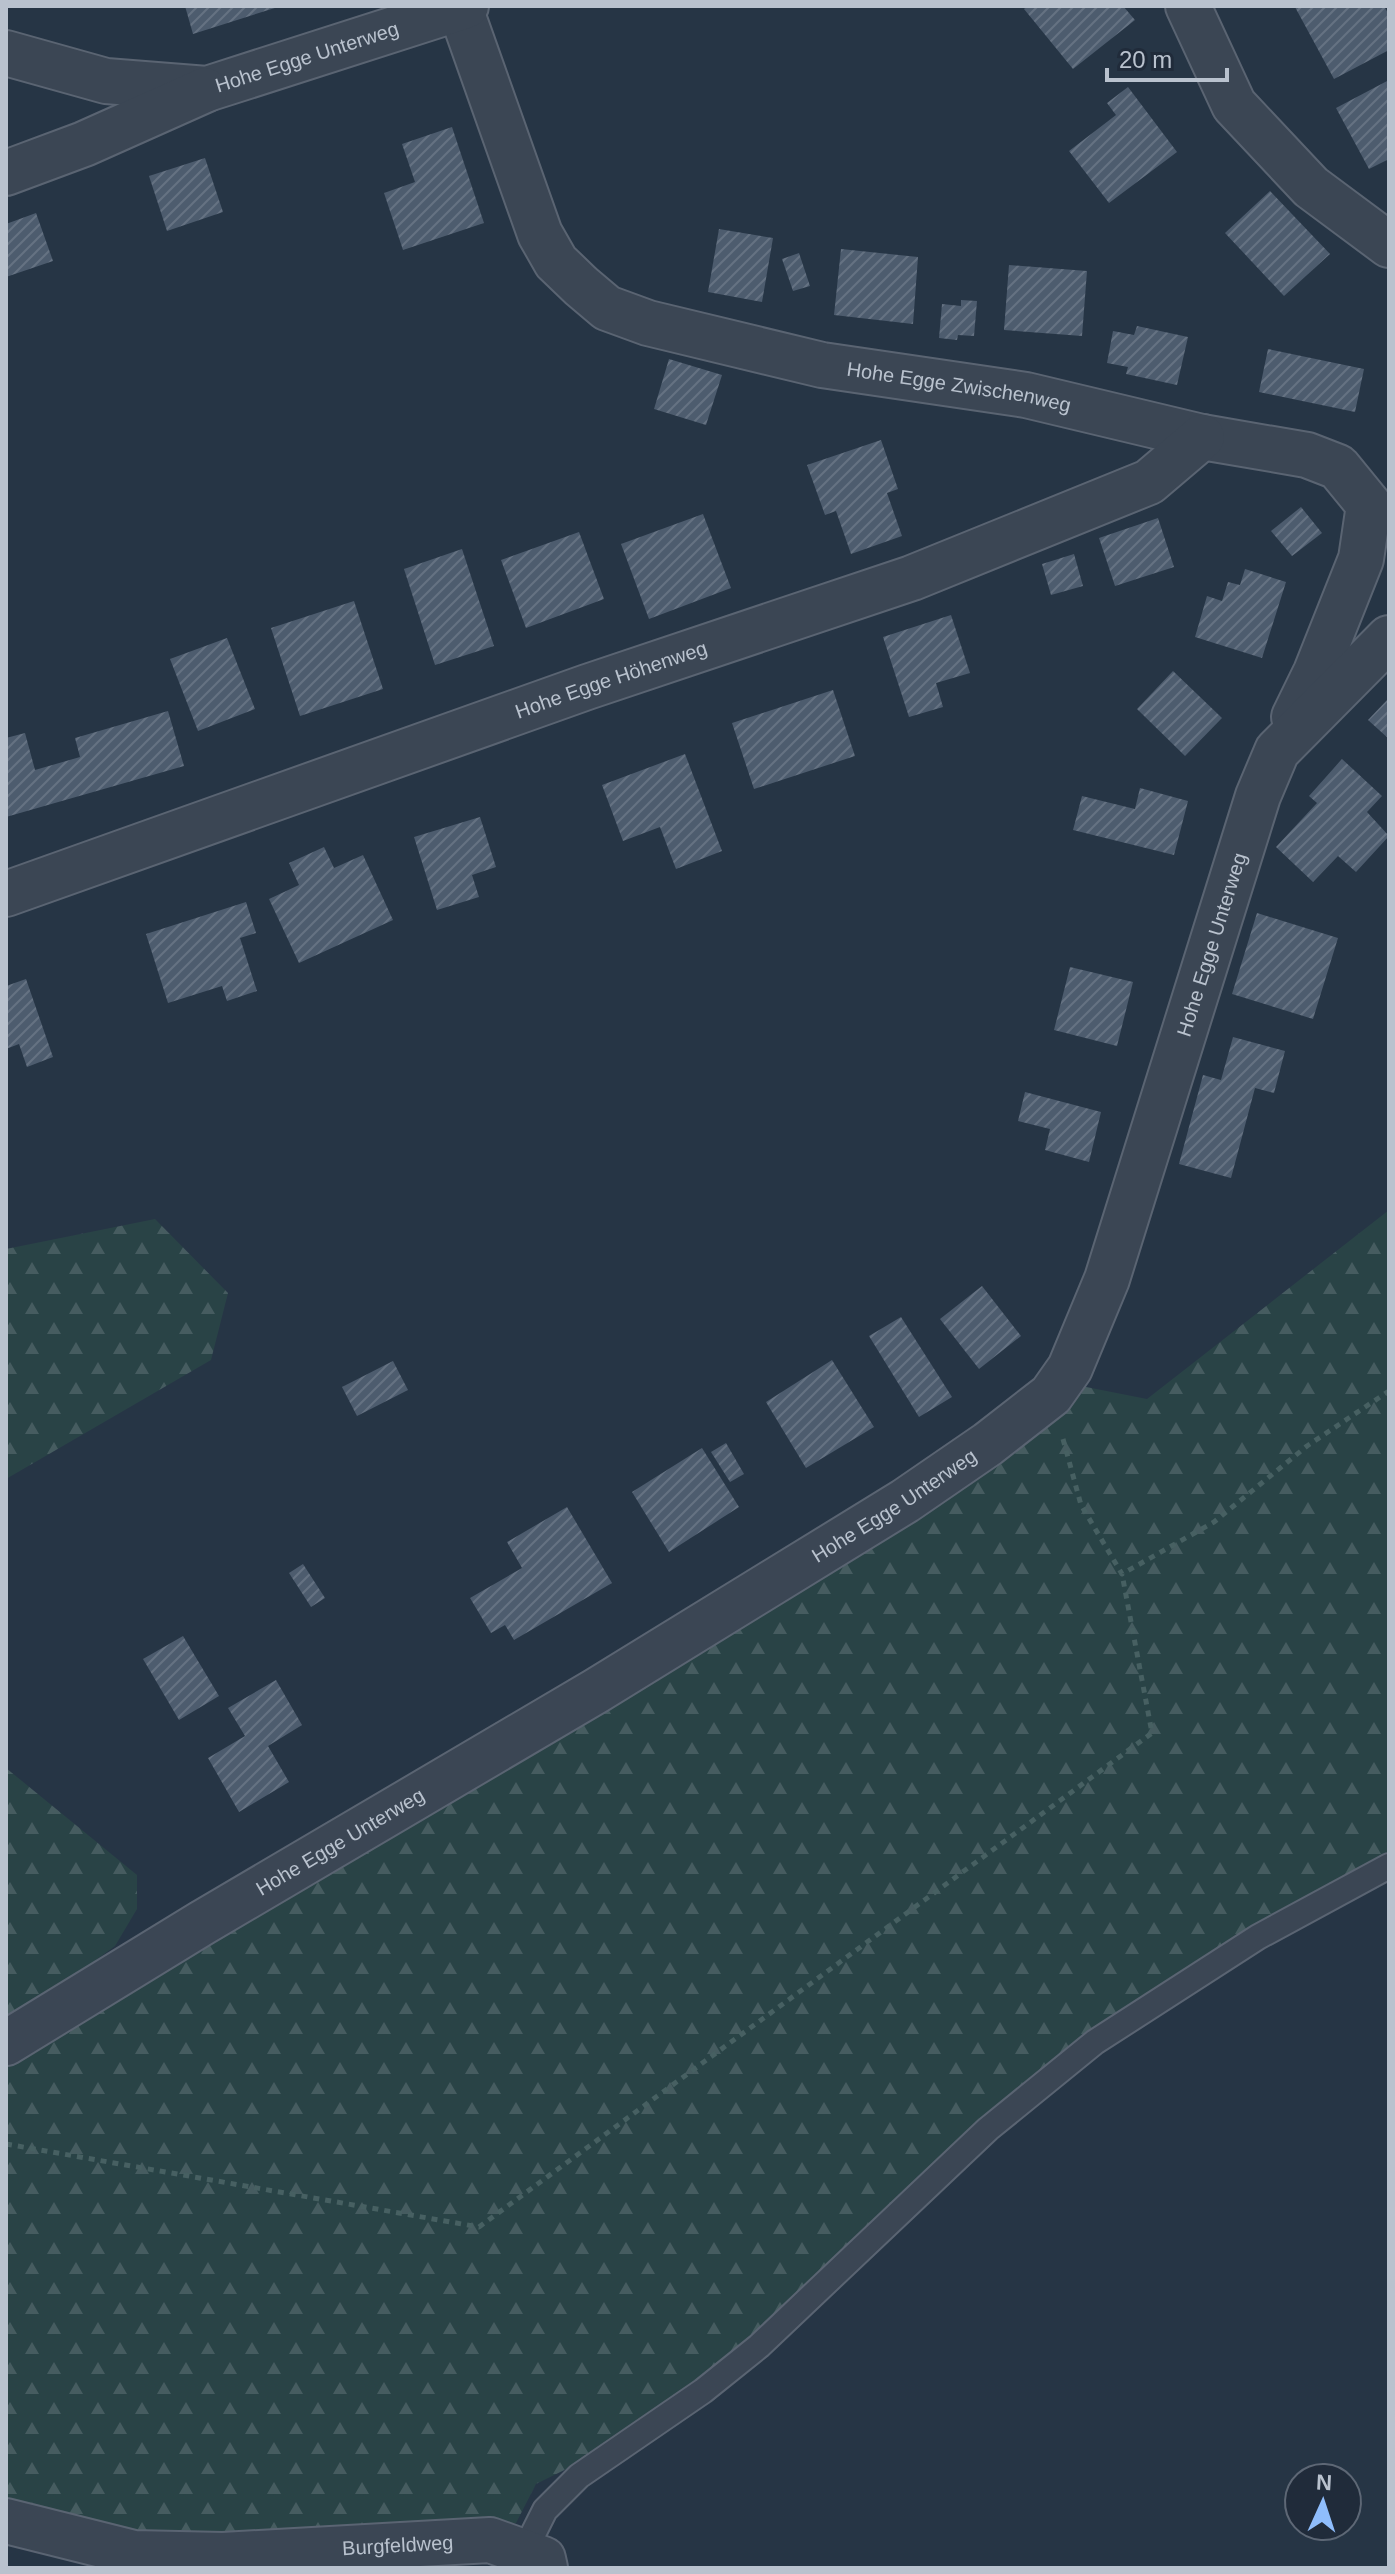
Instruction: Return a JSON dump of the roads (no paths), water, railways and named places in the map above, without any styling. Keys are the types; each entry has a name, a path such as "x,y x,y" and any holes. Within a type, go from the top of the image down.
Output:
{"street":[{"path":"1188,6 1234,105 1311,187 1389,245"},
{"name":"Hohe Egge Unterweg","path":"6,53 106,81 207,89 463,7"},
{"name":"Hohe Egge Zwischenweg","path":"463,7 540,234 556,262 607,308 710,341 794,359 1026,395 1202,437 1307,455 1338,467 1369,505 1361,559 1316,672 1277,751"},
{"path":"6,173 84,144 207,89"},
{"name":"Hohe Egge Höhenweg","path":"6,894 572,692 912,578 1149,482 1202,437"},
{"name":"Hohe Egge Unterweg","path":"6,2043 202,1923 596,1691 905,1501 988,1444 1051,1395 1070,1368 1107,1279 1258,796 1277,751 1389,638"},
{"name":"Burgfeldweg","path":"6,2521 134,2553 223,2555 490,2540 535,2560"}],"lane":[{"path":"535,2560 545,2510 579,2476 703,2391 759,2346 988,2129 1095,2042 1258,1937 1389,1866"}]}
